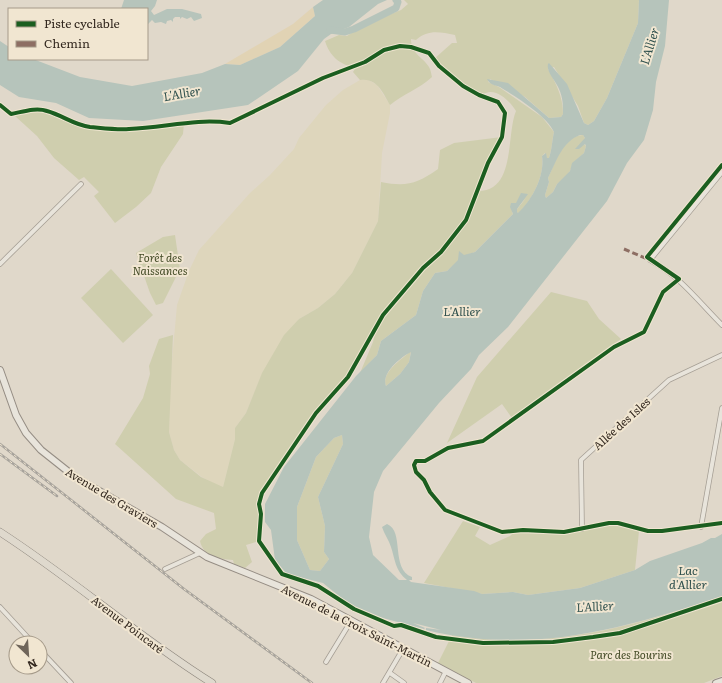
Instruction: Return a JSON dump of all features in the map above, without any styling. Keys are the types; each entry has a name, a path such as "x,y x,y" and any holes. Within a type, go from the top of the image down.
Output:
{"main road":[{"name":"Avenue Poincaré","path":"0,532 45,562 160,649 211,683"}],"street":[{"path":"722,172 650,260 670,272 684,284 722,325"},
{"path":"0,264 81,184"},
{"name":"Allée des Isles","path":"582,529 581,460 669,380 722,355"},
{"name":"Avenue des Graviers","path":"0,370 20,424 41,450 75,477 162,526 200,552"},
{"path":"701,527 722,408"},
{"path":"165,569 200,552"},
{"name":"Avenue de la Croix Saint-Martin","path":"200,552 207,557 289,589 404,648 446,671 460,681 468,683"},
{"path":"0,607 26,635"},
{"path":"326,662 351,621"},
{"path":"383,683 404,648"},
{"path":"48,659 71,683"},
{"path":"440,683 446,671"},
{"path":"390,673 397,681 404,683"},
{"path":"716,683 722,681"}],"shaded area":[{"path":"367,79 377,85 390,105 390,113 382,153 378,221 352,273 335,294 318,308 299,319 262,374 246,413 235,428 235,439 223,487 217,486 202,477 180,460 174,450 169,432 170,383 177,305 189,271 199,250 250,193 270,175 294,149 299,138 326,105 343,90 360,80"}],"green space":[{"path":"404,0 639,0 638,23 607,98 594,121 588,125 584,123 578,106 554,67 548,69 560,96 563,108 563,114 561,117 549,118 525,97 490,79 488,82 499,87 542,117 554,132 549,158 547,158 545,153 542,156 541,172 533,195 518,214 517,209 526,198 512,212 513,214 475,252 464,256 447,271 435,273 423,291 416,315 381,341 377,355 360,373 373,342 377,325 348,377 316,413 262,493 259,504 261,514 259,541 246,545 252,562 245,568 234,564 233,560 217,558 204,550 200,541 206,534 216,529 214,513 176,499 115,444 143,398 150,374 149,366 159,339 173,335 169,432 174,450 180,460 201,477 223,487 235,439 235,428 246,413 262,373 284,335 299,319 318,308 335,294 352,273 378,221 381,182 404,184 417,181 438,169 440,150 454,143 502,137 488,163 478,191 490,189 499,182 508,160 513,121 516,111 509,102 499,94 491,92 479,95 446,72 434,59 452,43 457,43 455,35 434,32 425,34 416,40 411,39 411,44 415,52 429,67 432,77 390,105 382,91 375,83 360,80 353,72 356,67 340,62 329,51 325,41 339,35 347,36 363,25 401,10 408,4"},
{"path":"36,110 49,113 81,125 100,129 124,130 184,123 183,134 161,167 151,193 115,223 94,196 99,192 84,177 79,180 54,158 37,136 15,116"},
{"path":"583,135 585,138 584,144 586,146 584,153 573,163 570,171 564,179 557,184 553,192 546,198 545,195 549,182 548,178 561,151 570,140 576,136"},
{"name":"Forêt des Naissances","path":"175,235 180,269 163,303 156,305 150,293 136,253 163,237"},
{"path":"111,269 153,315 123,343 81,298"},
{"path":"551,292 587,301 599,319 621,339 512,418 502,404 447,443 477,377"},
{"path":"411,351 409,362 400,374 386,386 385,381 389,371"},
{"path":"342,435 343,444 318,497 325,526 324,552 329,559 320,571 310,570 297,540 297,507 316,457 334,438"},
{"path":"463,521 480,527 475,536 490,545 510,536 513,533 563,534 618,525 639,531 635,570 580,588 528,595 513,592 482,594 424,583"},
{"name":"Parc des Bourins","path":"722,596 722,676 704,683 476,683 438,663 452,635 487,639 522,640 556,638 623,626"}],"sand":[{"path":"313,7 315,16 280,47 240,65 225,64 293,24"}],"water":[{"path":"124,0 157,0 151,11 154,15 167,9 182,9 201,14 202,18 194,21 191,17 187,19 182,17 180,19 180,17 175,17 173,22 171,20 167,21 166,24 161,22 155,23 152,20 148,24 148,8 121,8"},
{"name":"L'Allier","path":"323,0 387,0 378,4 349,27 331,34 324,39 298,71 248,105 143,121 89,118 56,103 19,97 0,85 0,41 8,46 8,60 36,60 80,77 132,86 202,73 225,64 240,65 280,47 315,16 313,7"},
{"name":"L'Allier","path":"639,0 669,0 665,46 656,82 653,110 644,140 627,163 607,201 508,327 479,355 471,369 439,403 383,471 374,492 369,537 373,555 399,580 407,580 398,569 390,544 383,530 382,527 387,524 392,528 395,534 401,566 405,573 412,577 412,580 409,580 411,582 474,591 482,594 513,592 528,595 580,588 635,570 650,561 702,543 722,534 722,596 648,619 612,628 576,635 539,639 502,640 465,637 426,630 426,628 441,630 413,623 425,628 424,629 379,617 349,604 323,583 287,574 275,560 271,530 265,522 265,504 284,467 356,376 377,355 381,341 416,315 423,291 435,273 447,271 458,260 459,251 464,255 475,252 513,214 510,207 511,203 516,203 521,193 528,194 517,209 517,212 518,213 523,208 533,195 539,179 542,156 546,153 547,158 549,158 554,132 550,126 530,107 500,87 491,84 487,79 508,83 549,118 561,117 563,114 562,98 558,86 548,70 549,63 567,84 584,123 588,125 594,121 607,98 638,23","holes":["580,135 583,135 585,138 575,149 579,149 585,144 586,146 584,153 572,163 570,171 557,184 553,192 546,198 545,195 549,182 548,178 557,158 564,147","411,352 409,362 400,374 386,386 385,381 389,371","342,435 343,444 318,497 325,526 324,552 329,559 320,571 310,570 297,540 297,507 316,457 334,438"]}],"waterway":[{"path":"330,30 345,32 354,29 396,8 398,2 396,0"}],"railway":[{"path":"0,444 184,589 312,683"},
{"path":"0,454 57,496"}],"marked path":[{"path":"624,249 650,260"}],"cycle path":[{"path":"0,105 11,114 29,110 43,110 84,126 110,129 142,128 192,122 230,123 323,78 365,62 384,50 400,46 411,47 429,53 439,66 463,86 479,95 498,102 505,113 502,137 488,163 466,220 441,252 423,268 383,315 348,377 316,413 262,493 259,504 261,514 259,541 282,574 318,586 354,609 394,626 401,625 436,637 483,643 553,642 620,633 722,599"},
{"path":"722,165 647,257 679,279 663,292 644,332 614,347 483,441 448,448 425,461 416,461 414,465 416,472 424,480 430,492 445,510 502,532 523,530 564,532 609,523 618,523 648,531 662,531 722,523"}],"water label":[{"name":"Lac d'Allier","path":"688,577"}]}
